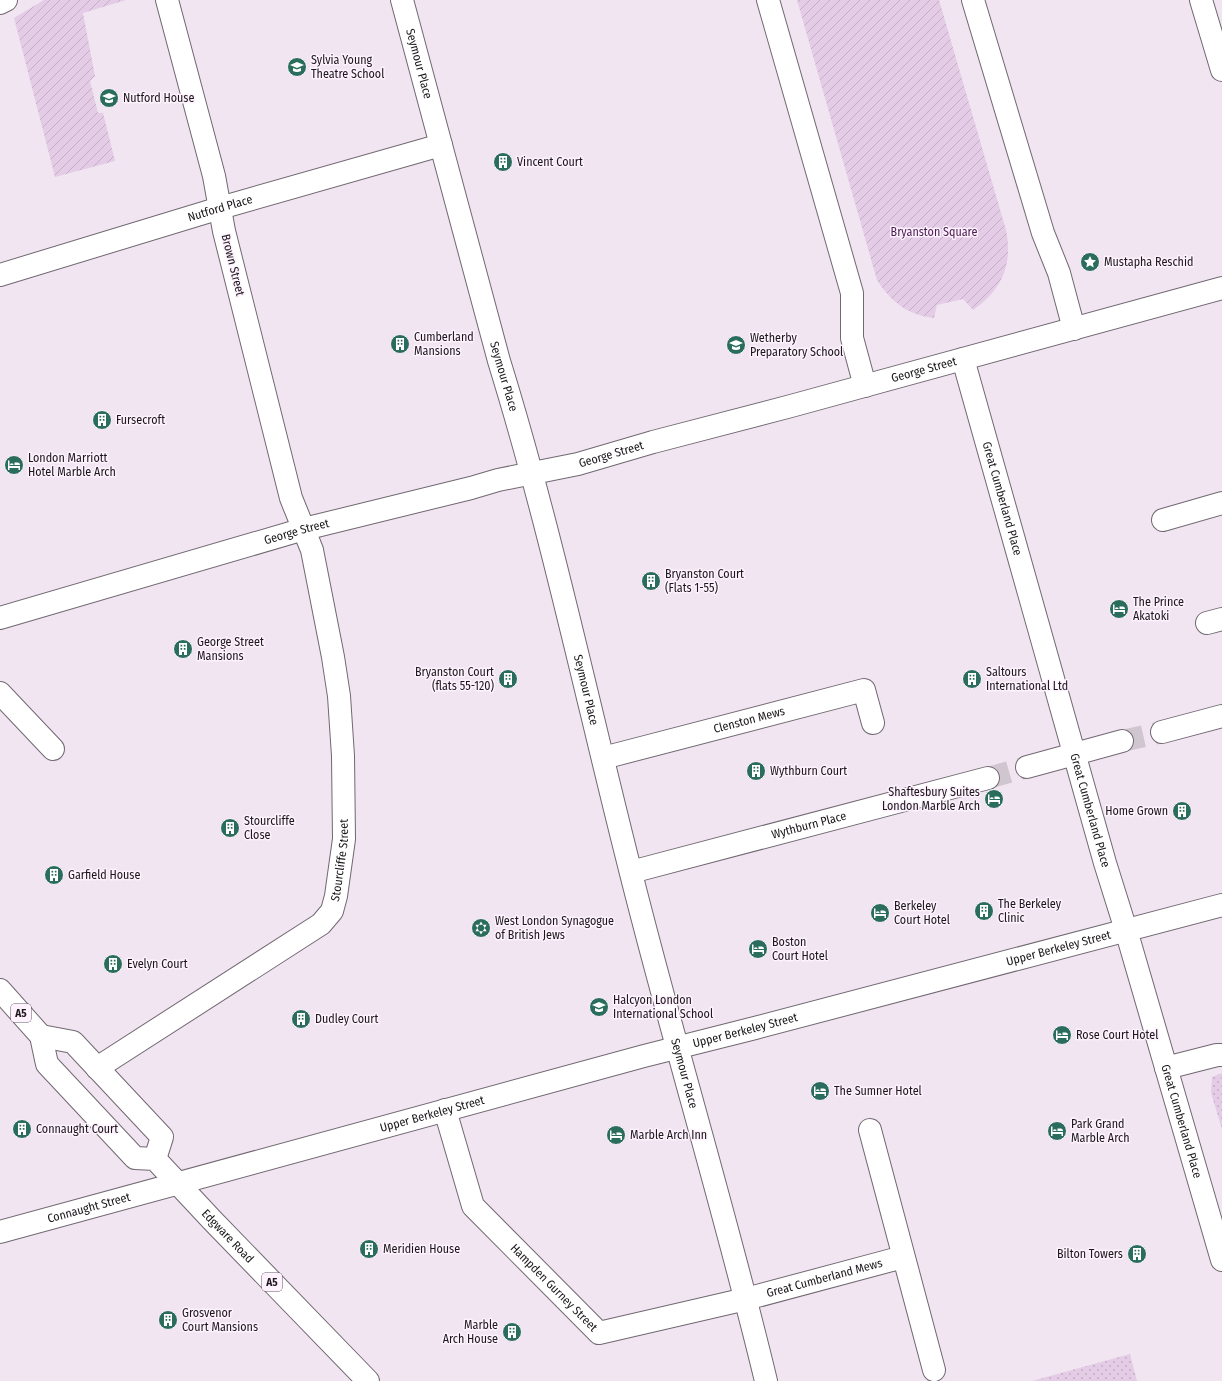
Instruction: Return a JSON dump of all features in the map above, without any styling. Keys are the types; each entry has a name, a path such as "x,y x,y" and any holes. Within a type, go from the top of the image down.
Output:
{"main road":[{"path":"0,3 6,0"},
{"name":"Brown Street","path":"168,0 214,176 224,231 291,498 304,529"},
{"name":"Seymour Place","path":"402,0 499,361 532,473 602,758 676,1047 746,1299 766,1381"},
{"path":"768,0 852,293 852,338 866,386"},
{"path":"973,0 1043,233 1059,273 1074,329"},
{"path":"1201,0 1222,70"},
{"name":"Nutford Place","path":"0,275 220,208 441,145"},
{"name":"George Street","path":"0,618 304,529 498,480 584,463 653,442 866,386 1222,288"},
{"name":"Great Cumberland Place","path":"963,359 1105,863 1126,930 1222,1260"},
{"path":"1163,520 1222,503"},
{"name":"Stourcliffe Street","path":"97,1068 321,924 332,911 336,896 344,838 339,696 314,555 304,529"},
{"name":"Clenston Mews","path":"602,758 864,690 873,723"},
{"path":"0,693 53,749"},
{"path":"1162,732 1222,716"},
{"path":"1028,767 1122,741"},
{"name":"Wythburn Place","path":"631,872 988,778"},
{"name":"Upper Berkeley Street","path":"177,1183 676,1047 748,1030 1222,905"},
{"name":"A5","path":"0,990 41,1036 47,1064 136,1158 155,1159 162,1138 73,1042 41,1036"},
{"path":"1166,1068 1222,1055"},
{"name":"Hampden Gurney Street","path":"445,1110 472,1206 599,1333 746,1299"},
{"path":"870,1130 934,1370"},
{"name":"Edgware Road","path":"155,1159 368,1381"},
{"name":"Connaught Street","path":"0,1232 177,1183"},
{"name":"Great Cumberland Mews","path":"746,1299 903,1257"}],"green space":[{"path":"44,0 126,0 83,13 95,76 90,81 98,113 103,113 115,161 55,177 14,18"},
{"name":"Bryanston Square","path":"797,0 939,0 1006,230 1008,242 1006,265 998,285 983,302 973,310 963,299 937,305 934,318 916,314 894,301 877,280"},
{"path":"1222,1073 1222,1129 1211,1093 1212,1077"},
{"path":"1130,1354 1137,1381 1032,1381"}],"tunnel":[{"path":"1122,741 1162,732"},
{"path":"988,778 1027,767"}],"place":[{"name":"Sylvia Young Theatre School","path":"297,67"},
{"name":"Nutford House","path":"109,98"},
{"name":"Vincent Court","path":"503,162"},
{"name":"Mustapha Reschid","path":"1090,262"},
{"name":"Cumberland Mansions","path":"400,344"},
{"name":"Wetherby Preparatory School","path":"736,345"},
{"name":"Fursecroft","path":"102,420"},
{"name":"London Marriott Hotel Marble Arch","path":"14,465"},
{"name":"Bryanston Court (Flats 1-55)","path":"651,581"},
{"name":"The Prince Akatoki","path":"1119,609"},
{"name":"George Street Mansions","path":"183,649"},
{"name":"Bryanston Court (flats 55-120)","path":"508,679"},
{"name":"Saltours International Ltd","path":"972,679"},
{"name":"Wythburn Court","path":"756,771"},
{"name":"Shaftesbury Suites London Marble Arch","path":"994,799"},
{"name":"Home Grown","path":"1182,811"},
{"name":"Stourcliffe Close","path":"230,828"},
{"name":"Garfield House","path":"54,875"},
{"name":"The Berkeley Clinic","path":"984,911"},
{"name":"Berkeley Court Hotel","path":"880,913"},
{"name":"West London Synagogue of British Jews","path":"481,928"},
{"name":"Boston Court Hotel","path":"758,949"},
{"name":"Evelyn Court","path":"113,964"},
{"name":"Halcyon London International School","path":"599,1007"},
{"name":"Dudley Court","path":"301,1019"},
{"name":"Rose Court Hotel","path":"1062,1035"},
{"name":"The Sumner Hotel","path":"820,1091"},
{"name":"Connaught Court","path":"22,1129"},
{"name":"Park Grand Marble Arch","path":"1057,1131"},
{"name":"Marble Arch Inn","path":"616,1135"},
{"name":"Meridien House","path":"369,1249"},
{"name":"Bilton Towers","path":"1137,1254"},
{"name":"Grosvenor Court Mansions","path":"168,1320"},
{"name":"Marble Arch House","path":"512,1332"}]}
